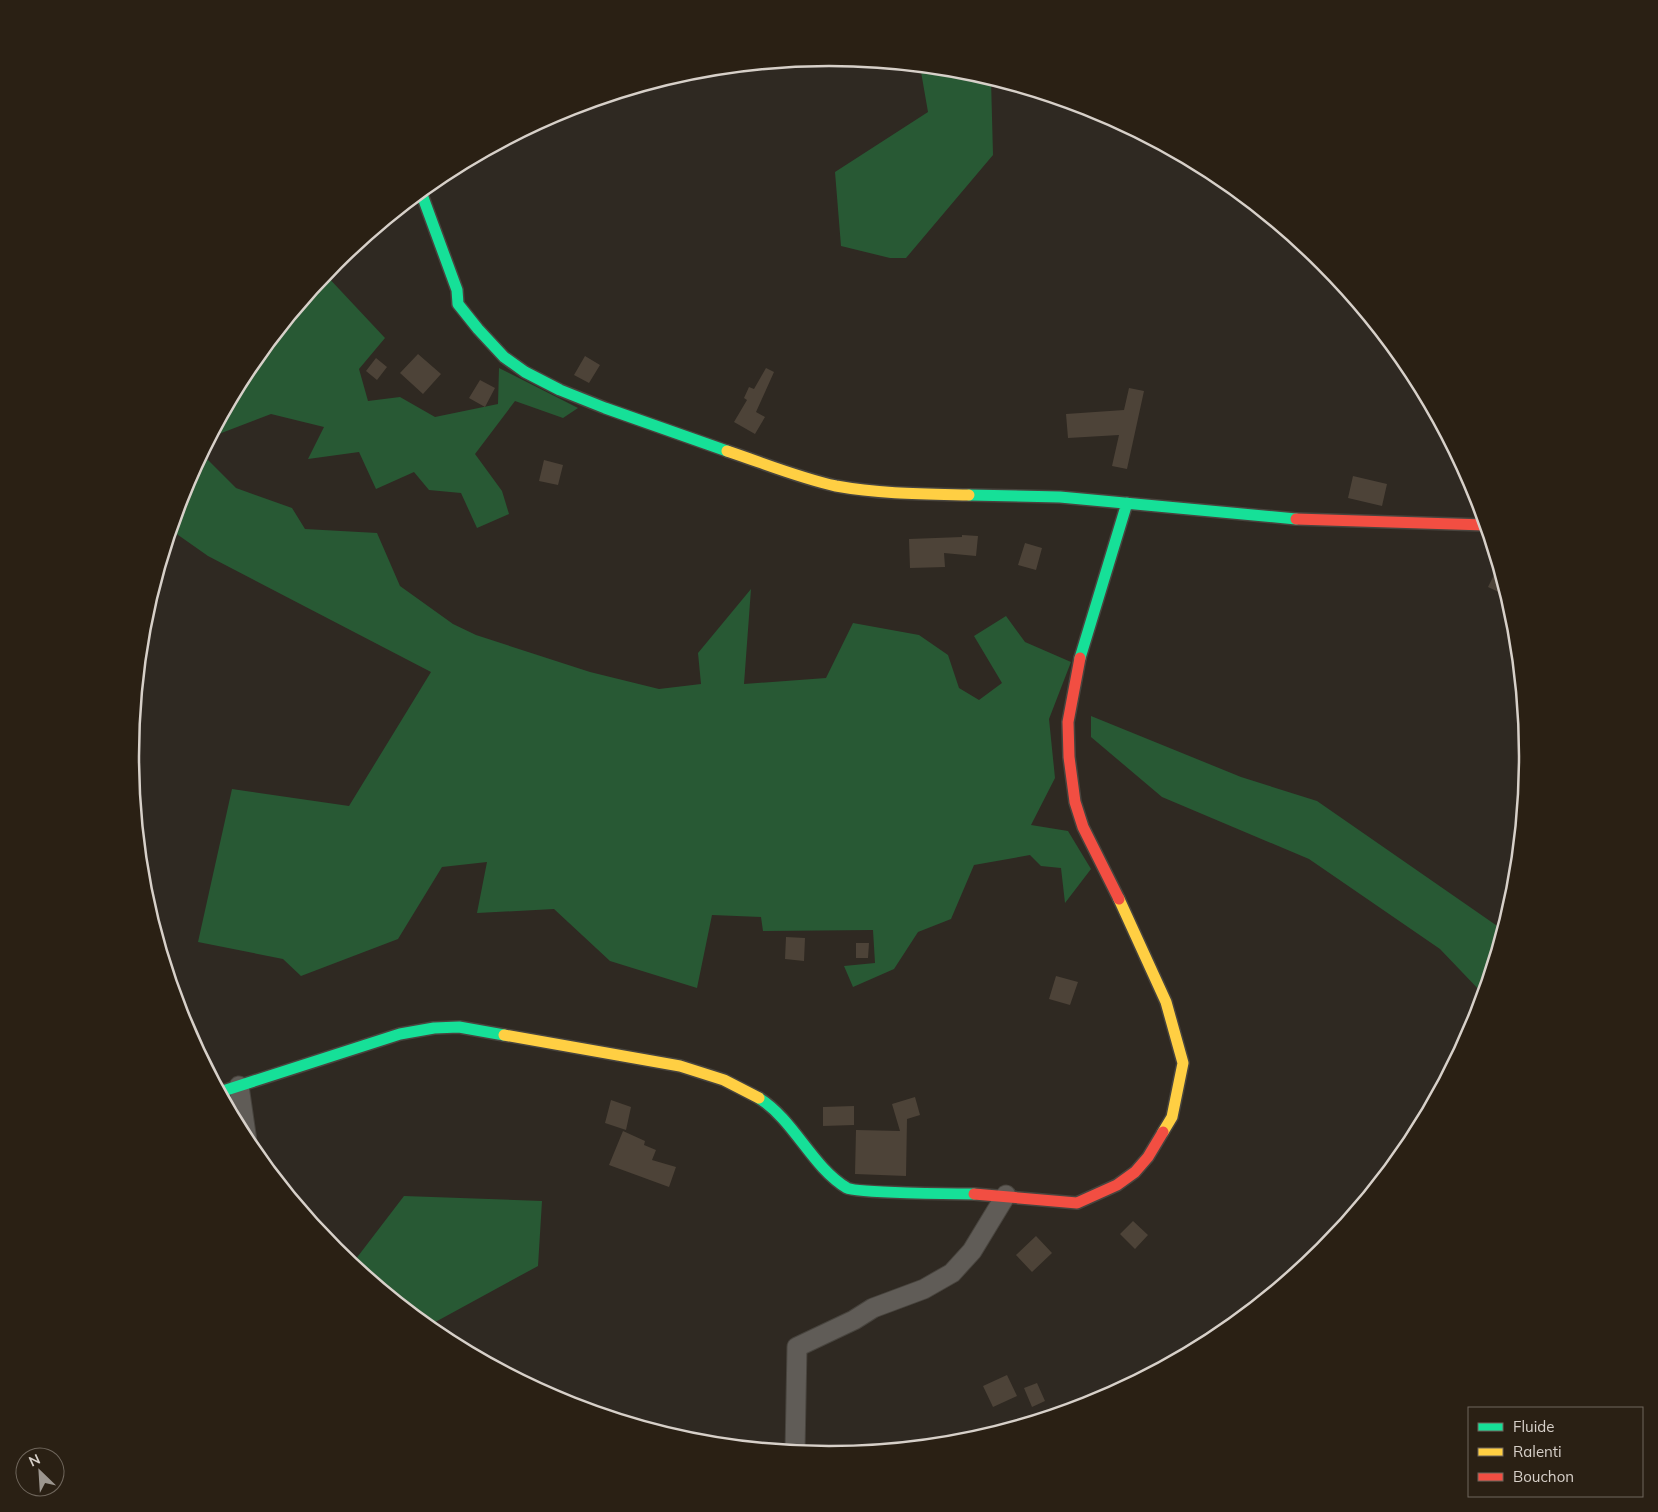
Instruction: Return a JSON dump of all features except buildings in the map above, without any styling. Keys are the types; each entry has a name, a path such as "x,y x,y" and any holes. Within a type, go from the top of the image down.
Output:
{"street":[{"path":"423,199 457,290 458,304 504,357 525,372 560,390 709,446 808,479 838,486 912,494 1006,494 1127,503 1289,519 1478,525"},
{"path":"226,1090 400,1034 434,1028 459,1027 648,1060 729,1080 764,1100 806,1144 833,1178 849,1189 1006,1195 1071,1204 1082,1201 1117,1184 1135,1172 1148,1157 1172,1117 1183,1063 1166,1002 1083,828 1075,802 1069,757 1068,722 1081,654 1127,503"},
{"path":"239,1086 244,1121"},
{"path":"795,1444 797,1348 874,1308 924,1289 952,1273 972,1251 1006,1195"}],"green space":[{"path":"921,72 991,86 993,155 906,258 890,258 841,246 835,172 928,112"},
{"path":"330,280 385,338 359,369 368,401 400,397 435,417 498,404 499,368 578,408 563,418 515,401 475,454 502,491 509,514 477,528 461,493 429,490 414,472 376,489 359,452 308,459 324,427 271,414 219,434 255,373 310,301"},
{"path":"207,459 236,488 292,508 305,529 377,533 400,586 453,624 476,635 590,672 659,689 701,684 698,653 751,589 744,684 826,678 853,623 919,635 948,655 959,688 979,700 1002,683 974,636 1006,616 1025,642 1071,662 1049,719 1055,778 1031,825 1068,831 1091,869 1065,903 1061,868 1041,866 1030,855 974,865 951,919 918,932 894,969 853,987 844,966 875,963 873,930 763,931 761,917 712,915 697,988 610,961 554,909 477,913 487,862 442,867 398,939 301,976 283,959 198,942 232,789 349,806 431,672 208,556 176,534"},
{"path":"1091,716 1241,777 1317,801 1497,926 1478,989 1440,949 1309,859 1162,797 1091,737"},
{"path":"404,1196 542,1201 538,1266 435,1322 374,1275 356,1258"}],"traffic: fast":[{"path":"423,199 457,290 458,304 504,357 525,372 560,390 727,451"},
{"path":"969,495 1060,497 1296,519"},
{"path":"1080,658 1127,503"},
{"path":"226,1090 400,1034 434,1028 459,1027 504,1035"},
{"path":"759,1098 783,1119 823,1168 847,1188 886,1192 974,1194"}],"traffic: slow":[{"path":"727,451 795,475 836,486 886,492 969,495"},
{"path":"1119,899 1166,1002 1183,1063 1172,1117 1163,1132"},
{"path":"504,1035 680,1066 724,1080 759,1098"}],"traffic: jam":[{"path":"1296,519 1478,525"},
{"path":"1080,658 1068,722 1069,757 1075,802 1083,827 1119,899"},
{"path":"974,1194 1077,1203 1117,1185 1135,1172 1148,1157 1163,1132"}]}
